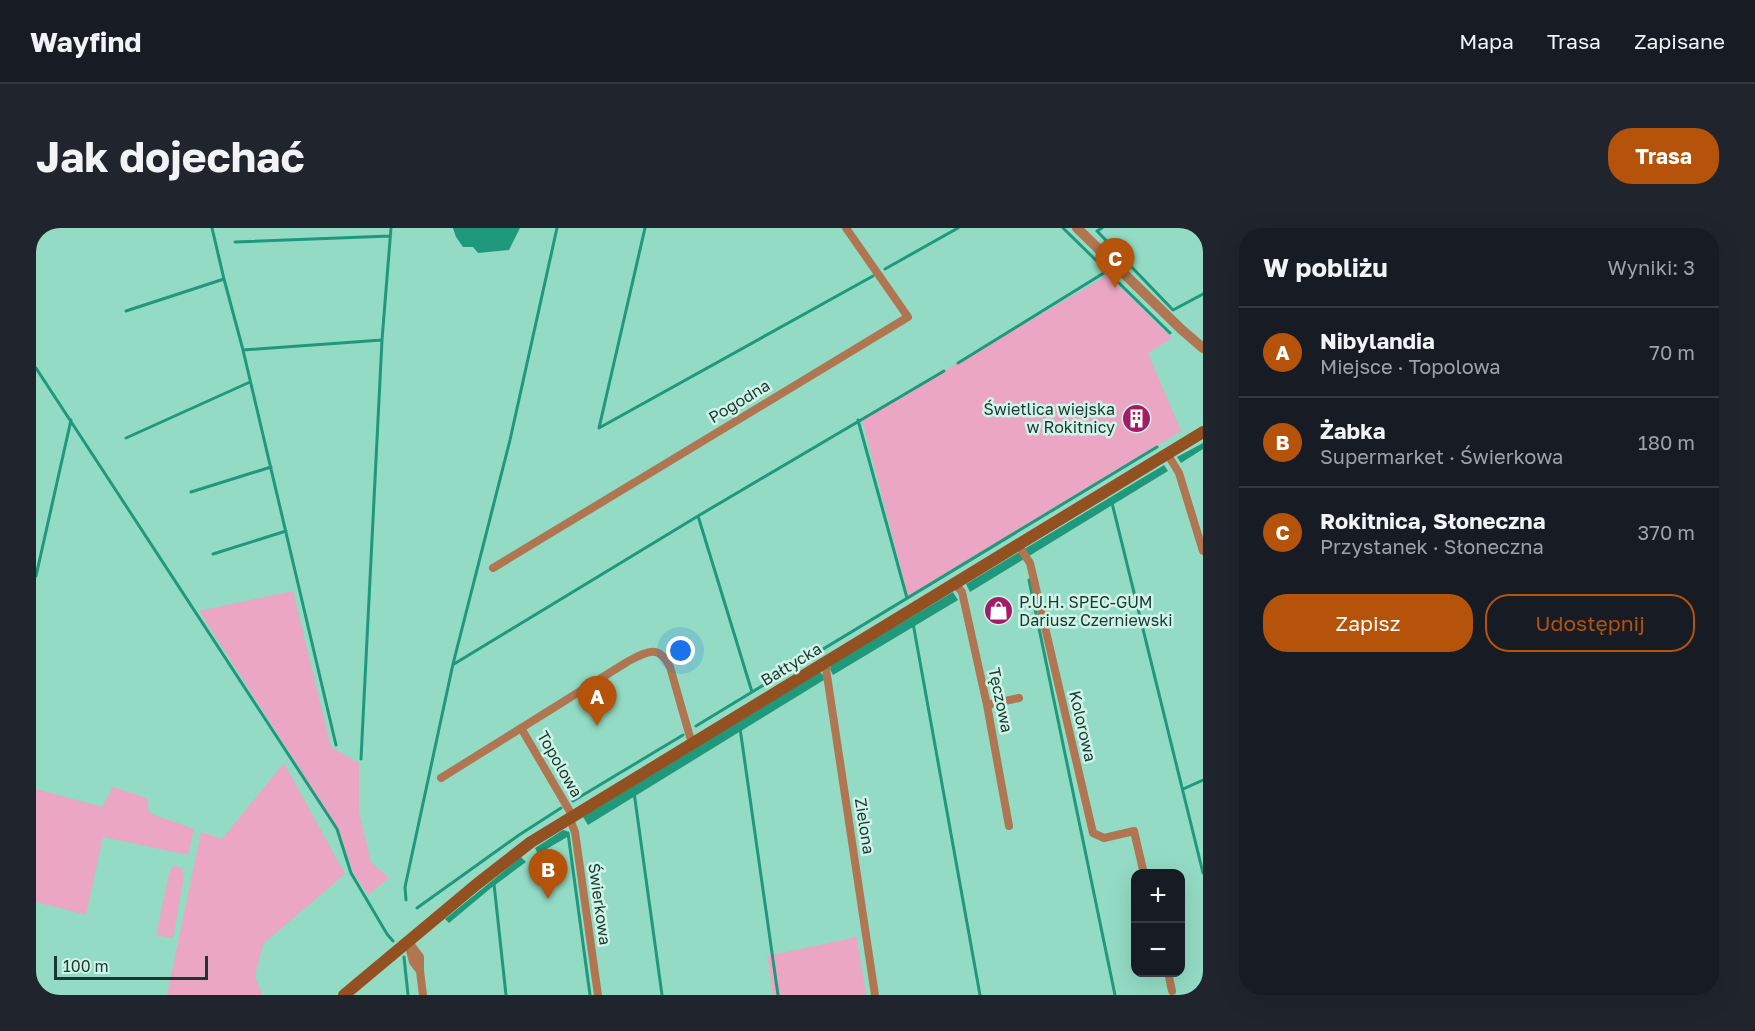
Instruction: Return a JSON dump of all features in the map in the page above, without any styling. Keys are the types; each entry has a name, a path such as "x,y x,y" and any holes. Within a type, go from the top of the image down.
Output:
{"main road":[{"name":"Bałtycka","path":"344,995 516,852 571,816 825,662 1020,548 1203,432"}],"street":[{"name":"Pogodna","path":"493,568 908,317 846,228"},
{"path":"1077,228 1203,348"},
{"path":"1168,455 1179,473 1203,550"},
{"name":"Kolorowa","path":"1020,548 1028,559 1093,833 1104,838 1134,831 1143,869"},
{"name":"Tęczowa","path":"956,584 962,592 987,705 1009,826"},
{"name":"Topolowa","path":"441,778 627,662 651,651 659,652 666,658 693,742"},
{"name":"Zielona","path":"825,662 875,995"},
{"path":"987,705 1020,698"},
{"name":"Topolowa","path":"521,728 571,816"},
{"name":"Świerkowa","path":"571,816 598,995"},
{"path":"408,941 413,962 420,971 423,995"},
{"path":"1169,977 1172,991"}],"shaded area":[{"path":"453,228 520,228 509,250 478,253 473,247 463,247"},
{"path":"1108,275 1172,338 1148,353 1181,431 908,596 862,419"},
{"path":"1203,443 1203,449 1181,463 1177,457"},
{"path":"1164,465 1168,471 970,592 966,584"},
{"path":"293,591 331,747 359,763 359,813 371,862 389,878 368,895 353,872 339,830 199,611"},
{"path":"953,592 958,600 833,675 831,665"},
{"path":"820,672 824,680 588,825 583,817"},
{"path":"284,763 345,874 263,944 255,976 262,995 167,995 201,832 222,839"},
{"path":"113,787 147,798 149,813 194,829 188,855 103,837 86,915 36,902 36,789 102,807"},
{"path":"563,830 567,831 569,836 538,854 535,848"},
{"path":"521,857 526,862 449,923 445,919"},
{"path":"173,865 182,868 184,877 173,938 156,935"},
{"path":"857,937 866,995 773,995 767,956"}],"waterway":[{"path":"212,228 243,350 382,340"},
{"path":"361,759 382,340 391,228"},
{"path":"406,900 405,887 453,664 510,440 557,228"},
{"path":"645,228 599,428 873,276"},
{"path":"885,269 958,228"},
{"path":"958,363 1107,271 1063,228"},
{"path":"1102,228 1097,231 1173,310 1203,294"},
{"path":"235,242 390,236"},
{"path":"126,311 224,279"},
{"path":"1119,283 1170,333"},
{"path":"243,350 336,745"},
{"path":"36,368 337,829 351,873 393,941"},
{"path":"454,664 698,516 944,371"},
{"path":"126,438 250,382"},
{"path":"36,576 71,420"},
{"path":"858,420 907,598"},
{"path":"696,726 1157,447"},
{"path":"191,492 271,467"},
{"path":"1112,503 1203,873"},
{"path":"698,516 752,692"},
{"path":"213,554 286,531"},
{"path":"1029,580 1115,995"},
{"path":"913,623 980,995"},
{"path":"740,728 778,995"},
{"path":"573,801 683,735"},
{"path":"1183,789 1203,780"},
{"path":"634,792 662,995"},
{"path":"417,908 561,808"},
{"path":"568,833 590,995"},
{"path":"494,884 506,995"},
{"path":"404,957 408,995"}],"place":[{"name":"Rokitnica, Słoneczna","path":"1115,288"},
{"name":"Świetlica wiejska w Rokitnicy","path":"1136,418"},
{"name":"P.U.H. SPEC-GUM Dariusz Czerniewski","path":"998,611"},
{"name":"Nibylandia","path":"597,726"},
{"name":"Żabka","path":"548,899"}]}
